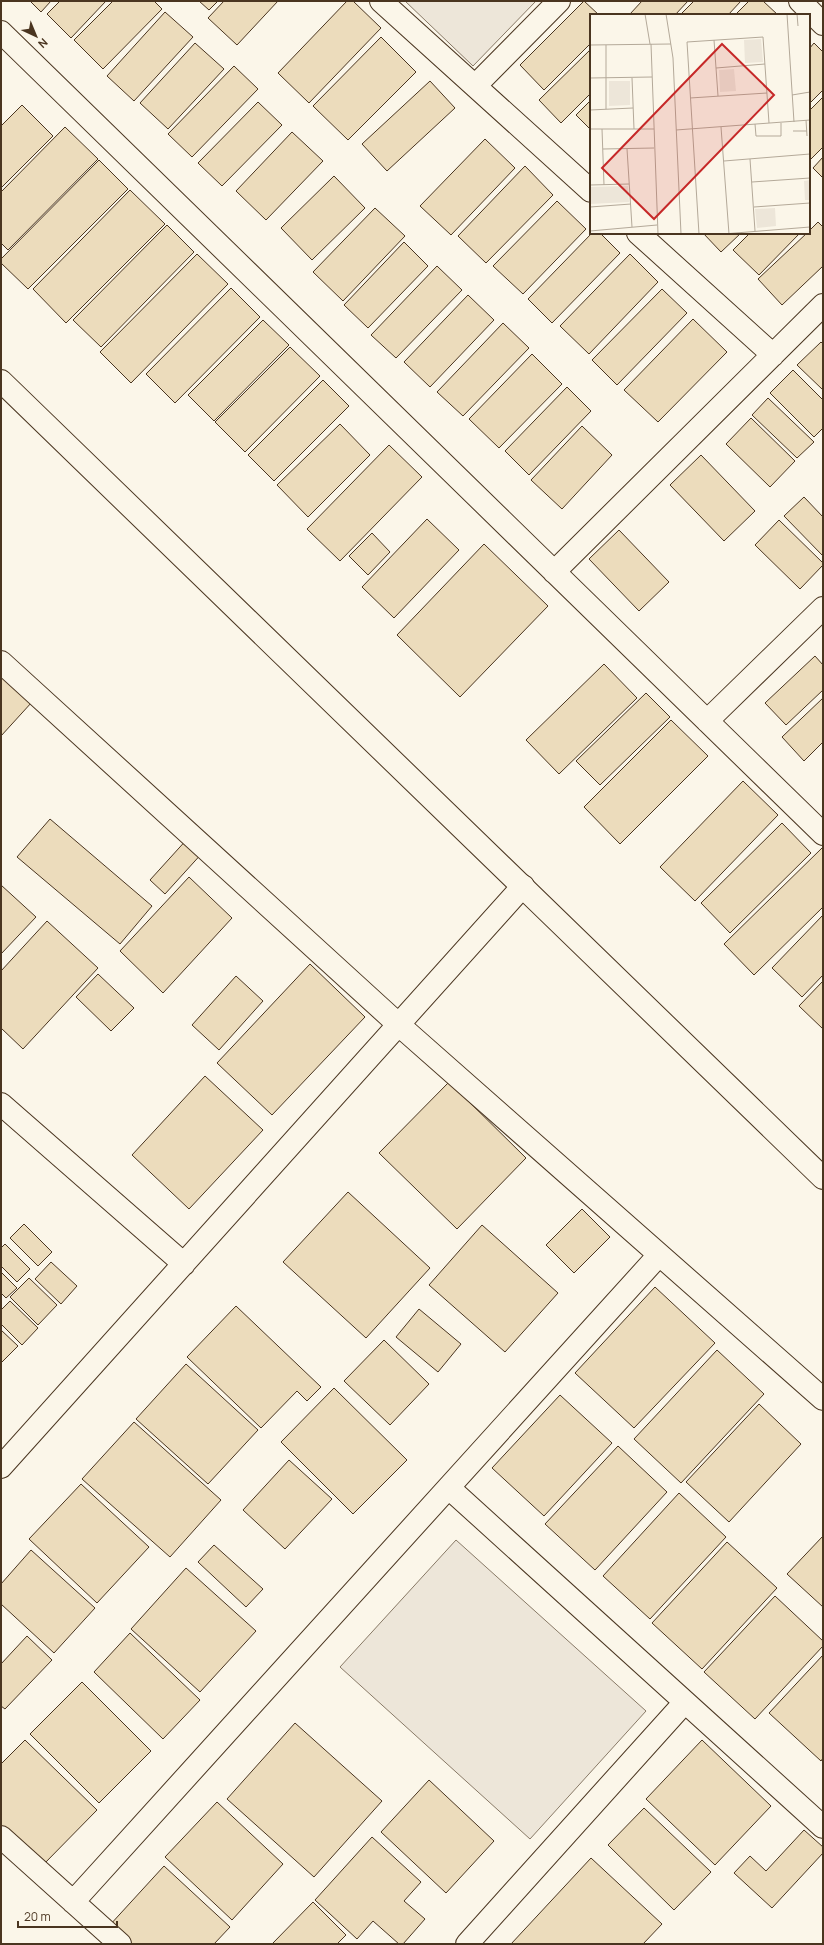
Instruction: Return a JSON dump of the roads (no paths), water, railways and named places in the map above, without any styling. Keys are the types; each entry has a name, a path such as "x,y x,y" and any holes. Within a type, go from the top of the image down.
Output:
{"street":[{"path":"380,1 590,190"},
{"path":"475,86 559,1"},
{"path":"800,1 823,24"},
{"path":"1,32 823,834"},
{"path":"639,234 773,355"},
{"path":"554,572 823,305"},
{"path":"1,381 823,1178"},
{"path":"707,721 823,608"},
{"path":"1,662 399,1025 823,1399"},
{"path":"1,1467 523,886"},
{"path":"1,1104 184,1264"},
{"path":"74,1902 659,1255"},
{"path":"449,1488 823,1827"},
{"path":"467,1944 684,1702"},
{"path":"1,1837 120,1944"}]}
